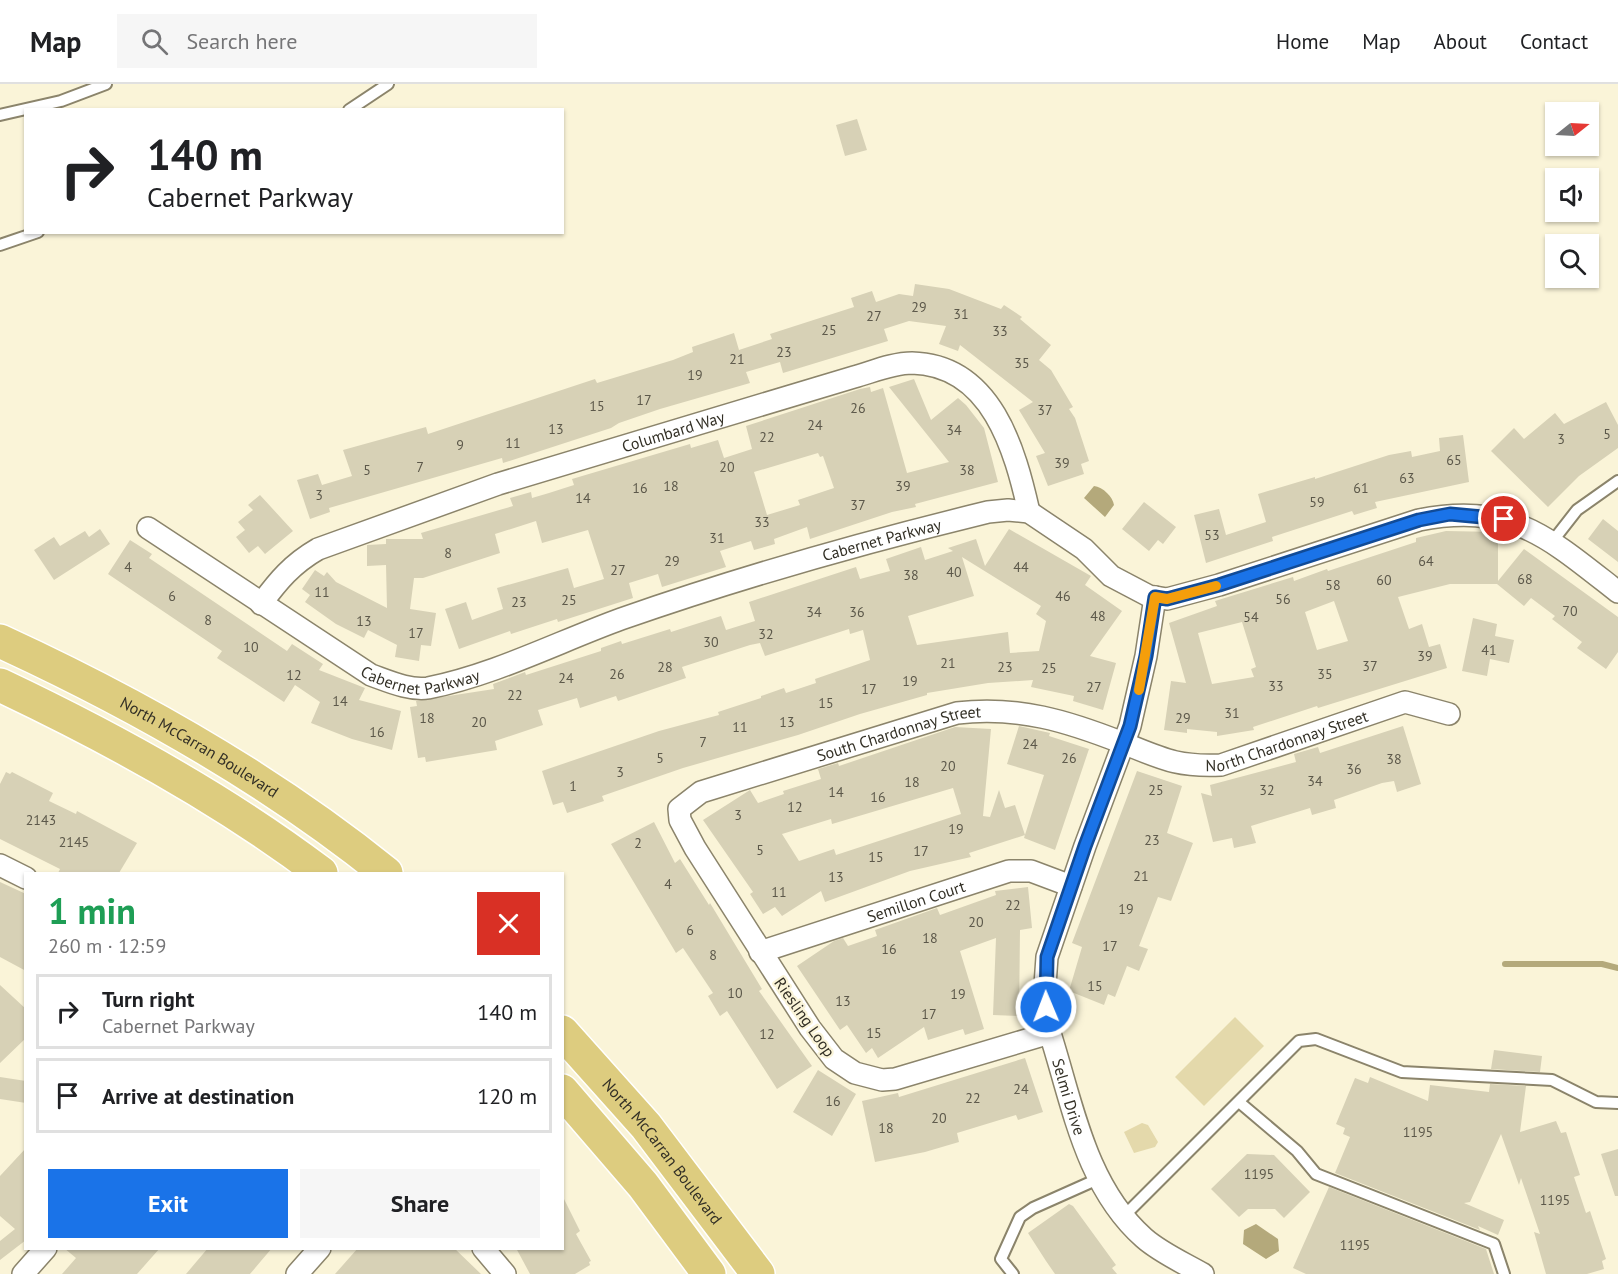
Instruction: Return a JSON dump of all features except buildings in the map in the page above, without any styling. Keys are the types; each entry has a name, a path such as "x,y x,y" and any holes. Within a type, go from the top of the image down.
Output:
{"main road":[{"name":"North McCarran Boulevard","path":"0,642 58,668 193,740 260,781 385,872"},
{"path":"0,685 142,756 225,807 320,872"},
{"name":"North McCarran Boulevard","path":"564,1034 646,1126 758,1274"},
{"path":"564,1093 643,1185 709,1274"}],"street":[{"name":"Columbard Way","path":"261,604 283,574 299,560 318,549 498,484 854,377 911,363 934,366 953,375 971,386 991,405 1019,466 1029,512"},
{"name":"Cabernet Parkway","path":"148,528 371,675 396,684 426,688 469,677 623,619 871,541 988,512 1008,510 1029,512"},
{"path":"1029,512 1084,549 1111,576 1155,597 1167,599 1219,585 1419,520 1450,514 1504,519 1536,532 1618,592"},
{"name":"Selmi Drive","path":"1155,597 1139,689 1124,743 1047,957 1045,985 1050,1033 1098,1179 1124,1218 1146,1240 1203,1274"},
{"name":"North Chardonnay Street","path":"1124,743 1164,761 1190,766 1221,765 1405,702 1449,714"},
{"name":"South Chardonnay Street","path":"679,809 701,792 957,713 1002,710 1034,714 1124,743"},
{"name":"Riesling Loop","path":"679,809 680,820 695,848 760,952 834,1059 855,1073 882,1080 902,1078 1050,1033"},
{"path":"0,866 24,877"},
{"name":"Semillon Court","path":"760,952 1009,872 1031,871 1071,886"},
{"path":"23,1274 44,1250"},
{"path":"297,1274 318,1250"},
{"path":"485,1250 505,1274"}],"lane":[{"path":"30,108 61,101 106,84"},
{"path":"352,108 388,84"},
{"path":"0,115 24,109"},
{"path":"0,245 32,234"},
{"path":"1552,542 1577,510 1618,481"},
{"path":"1124,1218 1299,1041 1316,1040 1402,1072 1552,1080 1596,1102 1618,1103"},
{"path":"1239,1102 1297,1151 1316,1174 1494,1244 1504,1274"},
{"path":"1012,1274 1001,1259 1020,1217 1033,1208 1098,1179"}],"shaded area":[{"path":"1094,486 1104,490 1113,502 1114,505 1105,517 1084,498"},
{"path":"1235,1017 1264,1046 1204,1106 1175,1077"},
{"path":"1142,1123 1148,1125 1158,1142 1155,1147 1134,1153 1124,1132"},
{"path":"1256,1224 1278,1239 1279,1251 1266,1259 1243,1244 1244,1230"}],"waterway":[{"path":"1505,964 1602,964 1618,968"}],"slow traffic":[{"path":"1139,690 1155,597 1167,599 1216,586"}],"route":[{"path":"1046,1007 1047,957 1130,726 1146,656 1155,597 1167,599 1219,585 1419,520 1450,514 1476,514 1504,519"}]}
